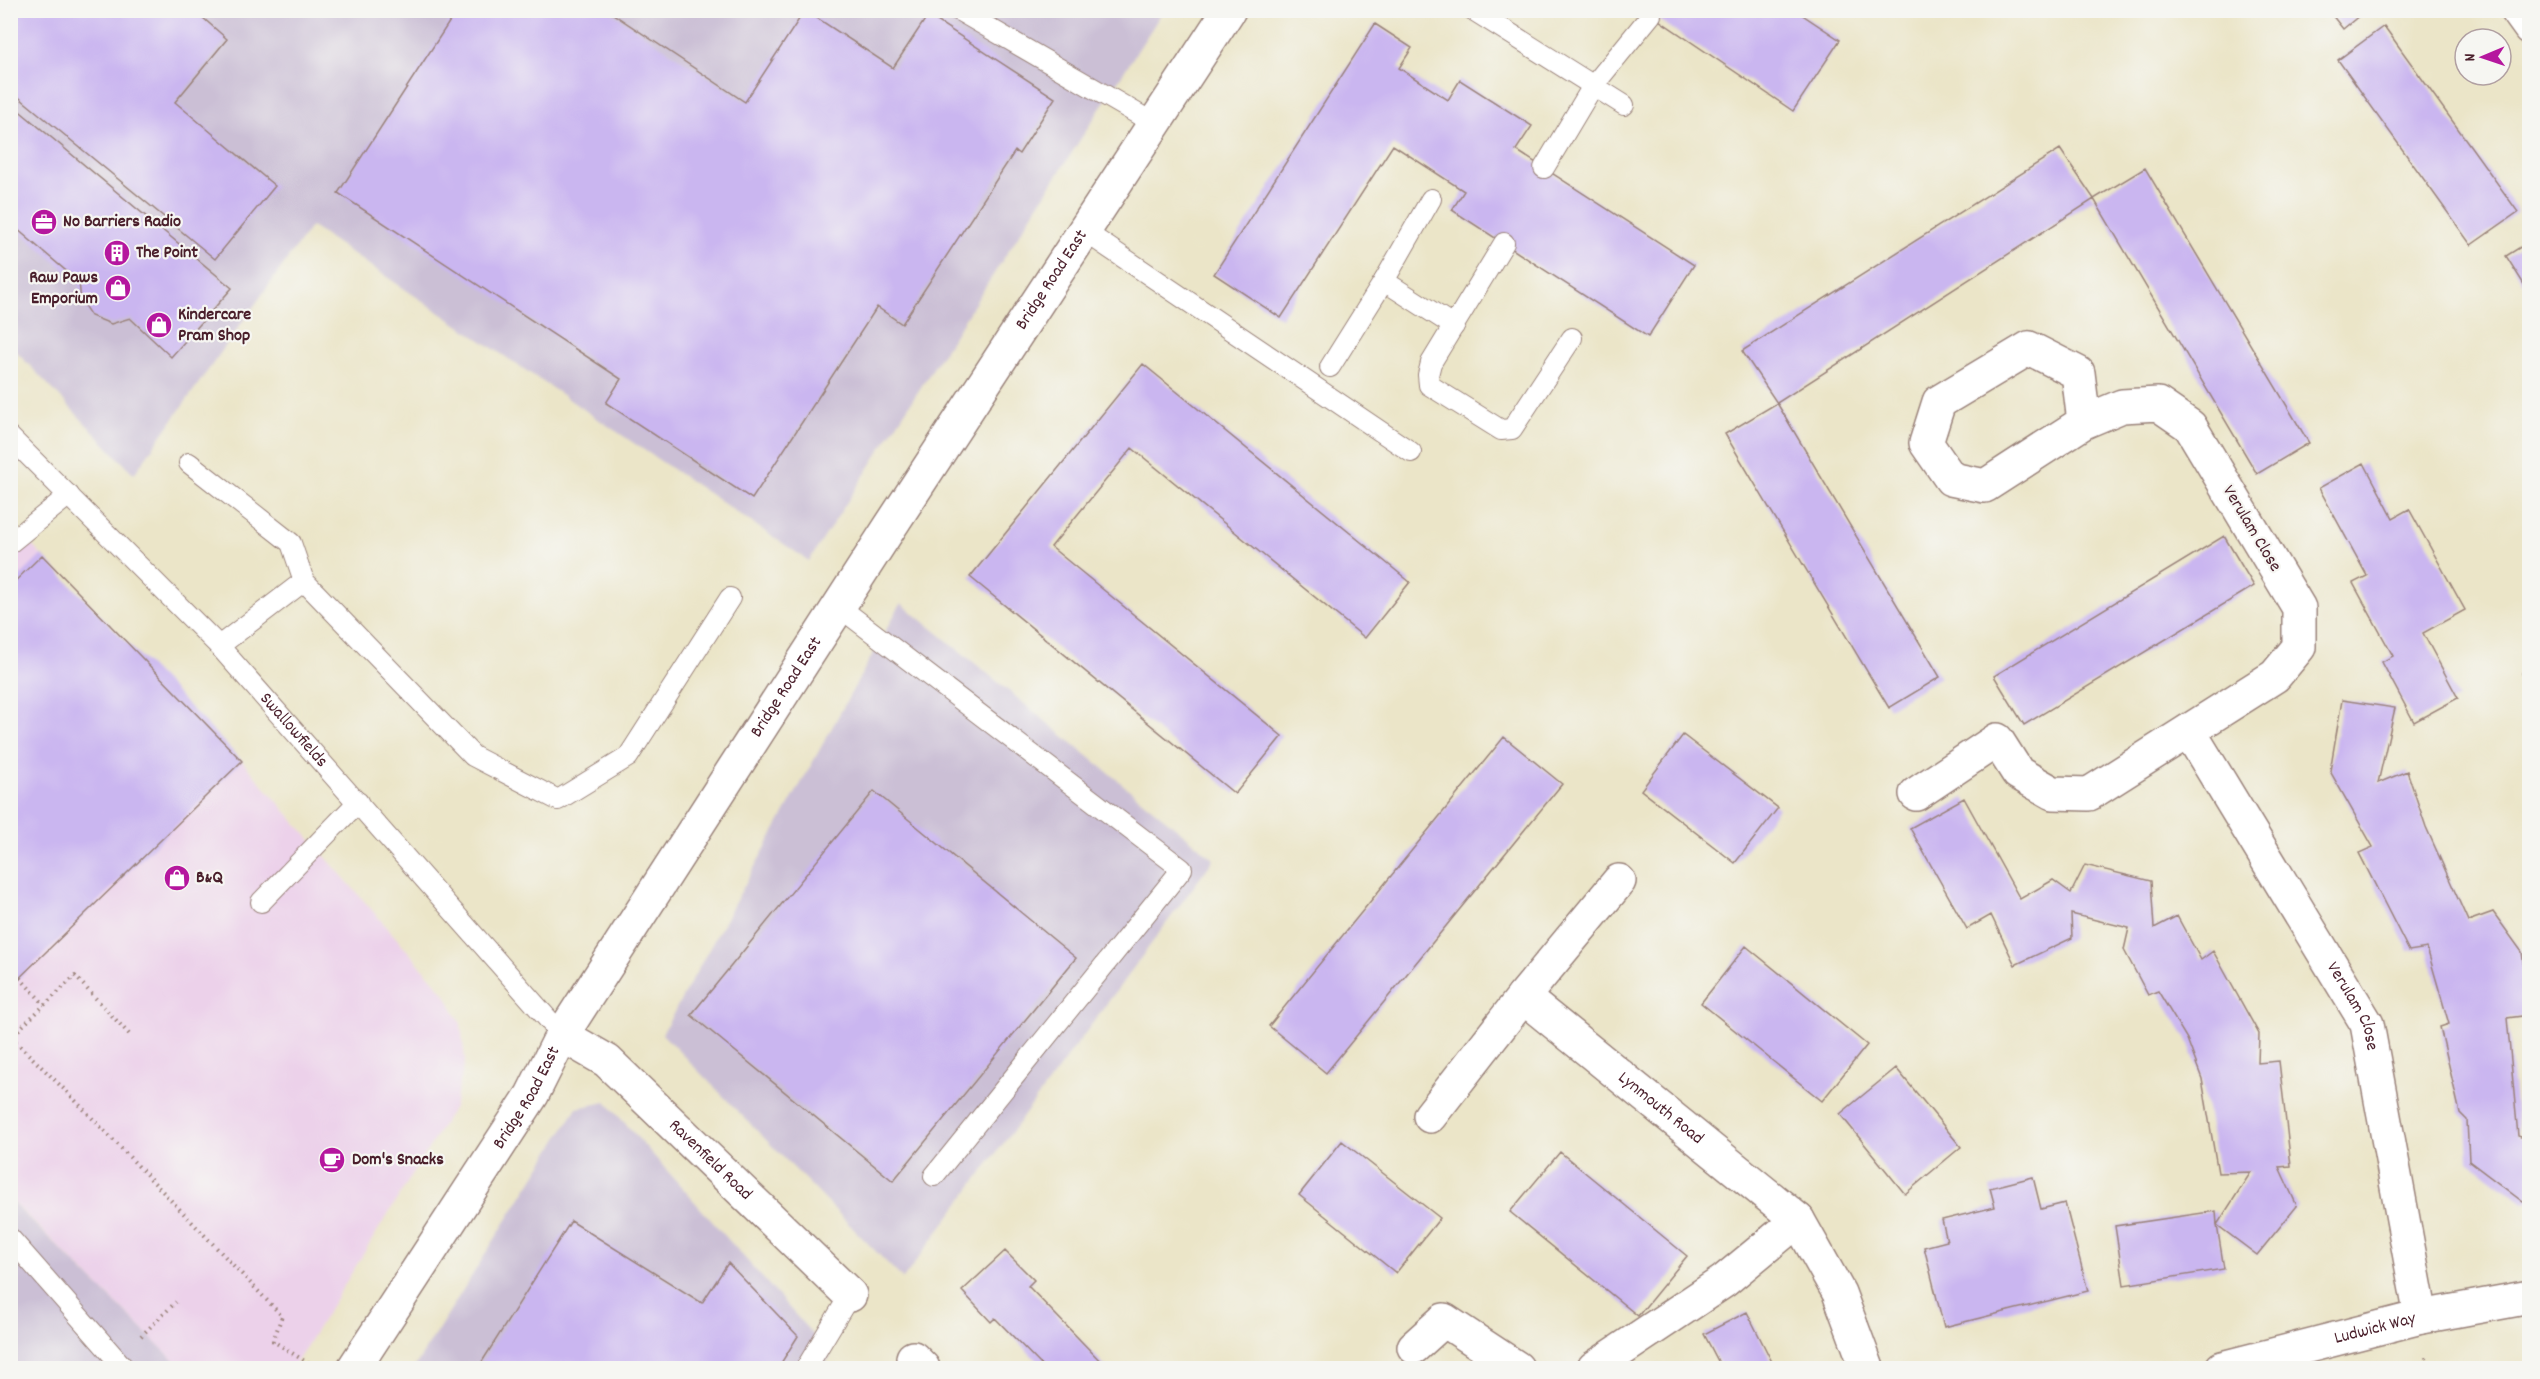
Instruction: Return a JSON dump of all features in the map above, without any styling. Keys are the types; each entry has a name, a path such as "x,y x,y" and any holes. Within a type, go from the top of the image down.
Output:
{"street":[{"name":"Bridge Road East","path":"354,1368 532,1095 562,1035 838,606 1229,10"},
{"path":"2517,10 2529,28"},
{"name":"Verulam Close","path":"1916,794 1997,740 2018,773 2053,793 2089,794 2276,676 2299,647 2299,608 2190,426 2158,404 2122,406 2084,422 1985,486 1951,478 1926,443 1939,402 2029,348 2078,374 2084,422"},
{"name":"Verulam Close","path":"2189,731 2367,1024 2421,1317"},
{"path":"1430,1116 1523,997 1619,881"},
{"name":"Lynmouth Road","path":"1523,997 1798,1220 1839,1293 1867,1368"},
{"name":"Ravenfield Road","path":"562,1035 607,1061 850,1295"},
{"path":"1594,1368 1724,1281 1798,1220"},
{"name":"Ludwick Way","path":"2222,1368 2421,1317 2529,1297"},
{"path":"1414,1347 1444,1320 1517,1368"}],"lane":[{"path":"958,10 1155,124"},
{"path":"1473,10 1624,105"},
{"path":"1544,168 1593,86 1651,15"},
{"path":"1330,367 1384,282 1431,199"},
{"path":"1084,231 1411,452"},
{"path":"1504,243 1431,363 1428,375 1429,385 1501,430 1512,429 1572,338"},
{"path":"1384,282 1454,326"},
{"name":"Swallowfields","path":"10,438 219,646 562,1035"},
{"path":"189,463 291,543 304,581 473,756 558,800 628,757 730,598"},
{"path":"10,543 69,495"},
{"path":"219,646 304,581"},
{"path":"838,606 1182,868 934,1176"},
{"path":"261,902 358,802"},
{"path":"10,1238 120,1364"},
{"path":"806,1368 850,1295"}],"path":[{"path":"129,1034 75,976 11,1037 70,1095 282,1316 273,1341 318,1368"},
{"path":"20,978 45,1005"},
{"path":"120,1364 176,1302"}],"shaded area":[{"path":"11,11 1163,11 809,561 311,226 134,474 11,346"},
{"name":"B&Q","path":"10,523 242,761 446,995 461,1024 465,1061 454,1107 293,1368 182,1368 11,1200"},
{"path":"901,603 1214,859 903,1279 662,1034"},
{"path":"606,1102 831,1355 823,1368 414,1368 577,1108"},
{"path":"10,1200 138,1325 182,1368 11,1368"}],"building":[{"path":"10,10 194,10 227,39 175,102 275,186 215,259 10,90"},
{"path":"457,10 607,10 745,102 805,10 893,68 928,15 1055,98 1019,154 1015,151 902,324 877,307 752,499 606,403 621,379 338,193"},
{"path":"1644,10 1795,10 1840,40 1793,111"},
{"path":"2328,10 2366,10 2343,29"},
{"path":"1375,24 1412,48 1399,68 1448,100 1460,80 1532,126 1516,150 1694,265 1648,337 1452,210 1464,191 1393,145 1281,318 1214,274"},
{"path":"2384,26 2518,212 2471,245 2338,60"},
{"name":"The Point","path":"10,103 232,288 171,357 130,318 111,324 91,316 81,301 79,282 10,223"},
{"path":"2060,149 2094,199 1777,403 1742,351"},
{"path":"2145,168 2309,443 2257,474 2094,199"},
{"path":"2530,241 2530,294 2506,256"},
{"path":"1143,364 1410,582 1365,638 1132,448 1051,547 1282,736 1235,794 970,577"},
{"path":"1777,403 1940,677 1889,708 1725,434"},
{"path":"2364,463 2393,518 2409,509 2465,610 2423,633 2458,698 2414,722 2382,662 2393,656 2353,583 2367,576 2319,488"},
{"path":"2224,536 2254,586 2024,725 1994,676"},
{"path":"42,555 242,761 10,987 10,586"},
{"path":"2530,670 2530,691 2529,691 2522,673"},
{"path":"2342,700 2395,708 2378,783 2407,771 2426,827 2468,921 2493,912 2522,952 2530,1015 2507,1018 2518,1136 2530,1140 2530,1201 2523,1202 2469,1161 2467,1120 2460,1113 2440,1027 2449,1024 2427,948 2409,951 2359,853 2373,847 2330,771"},
{"path":"1683,735 1778,808 1735,863 1641,790"},
{"path":"1504,737 1562,784 1326,1073 1269,1026"},
{"path":"874,791 1076,958 893,1181 691,1015"},
{"path":"1964,798 2020,899 2053,880 2071,893 2085,865 2151,881 2154,928 2177,916 2201,960 2213,951 2259,1034 2258,1063 2279,1061 2291,1166 2279,1167 2297,1206 2257,1255 2217,1225 2251,1172 2218,1173 2202,1079 2187,1039 2158,991 2148,995 2124,950 2129,928 2071,914 2072,938 2015,965 1991,915 1967,929 1910,828"},
{"path":"1746,946 1867,1045 1822,1101 1701,1003"},
{"path":"1896,1068 1961,1147 1905,1194 1840,1114"},
{"path":"1342,1141 1440,1218 1396,1273 1299,1195"},
{"path":"1560,1152 1687,1256 1638,1316 1510,1212"},
{"path":"2033,1177 2041,1209 2065,1203 2088,1291 1944,1327 1924,1247 1947,1241 1942,1220 1995,1207 1990,1188"},
{"path":"2216,1211 2224,1269 2124,1285 2115,1226"},
{"path":"571,1221 702,1303 728,1263 798,1336 778,1368 478,1368"},
{"path":"1005,1251 1034,1280 1028,1286 1107,1368 1044,1368 995,1318 991,1322 962,1291"},
{"path":"1747,1312 1775,1368 1713,1368 1720,1365 1704,1334"}],"place":[{"name":"No Barriers Radio","path":"44,222"},
{"name":"The Point","path":"117,253"},
{"name":"Raw Paws Emporium","path":"118,288"},
{"name":"Kindercare Pram Shop","path":"159,325"},
{"name":"B&Q","path":"177,878"},
{"name":"Dom's Snacks","path":"332,1160"}]}
